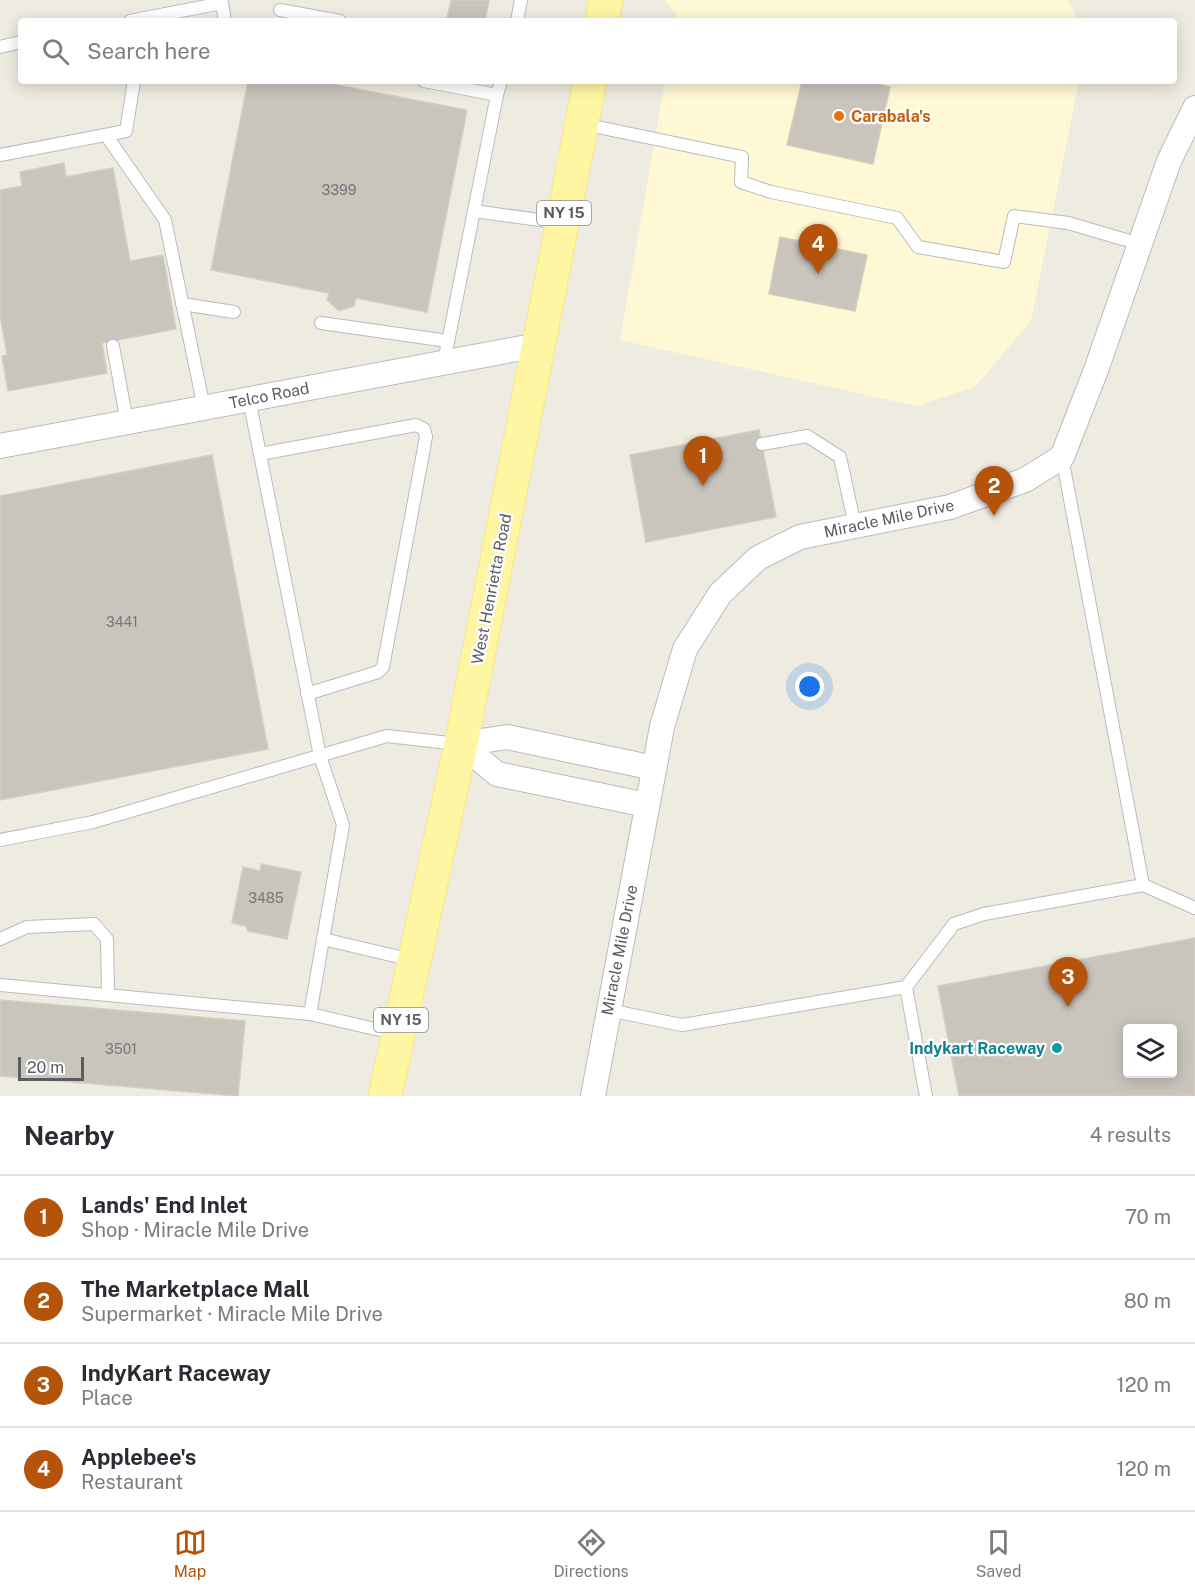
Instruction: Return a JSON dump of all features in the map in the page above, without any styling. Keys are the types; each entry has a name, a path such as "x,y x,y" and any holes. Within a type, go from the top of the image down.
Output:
{"main road":[{"path":"603,18 606,0"},
{"name":"West Henrietta Road","path":"385,1096 461,744 589,84"}],"street":[{"path":"1062,457 1169,161 1195,108"},
{"name":"Telco Road","path":"0,446 249,399 446,351 538,345"},
{"name":"Miracle Mile Drive","path":"593,1096 664,720 685,649 720,594 758,558 800,537 950,507 1026,480 1062,457"},
{"path":"461,744 507,737 654,768"},
{"path":"461,744 497,774 647,805"}],"lane":[{"path":"518,18 521,0"},
{"path":"154,18 222,3 224,18"},
{"path":"280,10 324,18"},
{"path":"0,47 18,43"},
{"path":"0,155 126,131 134,84"},
{"path":"439,84 496,95"},
{"path":"321,323 446,351 500,84"},
{"path":"581,124 742,157 741,182 771,192 897,218 918,247 1005,262 1014,216 1068,223 1140,244"},
{"path":"106,135 165,220 204,408"},
{"path":"474,211 562,224"},
{"path":"182,304 234,312"},
{"path":"113,346 127,422"},
{"path":"249,399 320,756 343,825 310,1014"},
{"path":"260,454 416,425 424,429 426,437 383,667 378,672 307,693"},
{"path":"762,444 807,436 840,457 855,526"},
{"path":"1062,457 1143,885"},
{"path":"0,840 93,822 387,736 461,744"},
{"path":"608,1010 682,1025 906,987 954,924 984,914 1143,885 1195,908"},
{"path":"0,939 27,927 94,924 107,939 108,994"},
{"path":"323,939 414,960"},
{"path":"0,985 310,1014 398,1034"},
{"path":"906,987 926,1096"}],"shaded area":[{"path":"665,0 1067,0 1078,18 676,18 677,15"},
{"path":"664,84 1078,84 1031,321 975,387 916,406 620,340"}],"building":[{"path":"451,0 489,0 486,18 447,18"},
{"path":"247,84 332,84 467,110 427,312 356,298 354,306 339,311 327,300 329,293 211,270"},
{"name":"Carabala's","path":"801,84 877,84 890,87 873,164 787,145"},
{"path":"64,163 66,177 113,168 130,261 163,255 176,329 102,343 107,373 8,391 2,356 7,355 0,314 0,190 22,186 20,172"},
{"path":"780,237 867,255 855,311 769,294"},
{"path":"759,430 776,517 646,542 630,455"},
{"path":"212,455 268,749 0,800 0,496"},
{"path":"261,864 301,872 287,939 248,931 246,926 232,923 243,867 260,871"},
{"name":"Indykart Raceway","path":"1195,938 1195,1096 959,1096 938,986"},
{"path":"0,1000 245,1021 238,1096 0,1076"}],"place":[{"name":"Carabala's","path":"839,116"},
{"name":"Applebee's","path":"818,274"},
{"name":"Lands' End Inlet","path":"703,486"},
{"name":"The Marketplace Mall","path":"994,516"},
{"name":"IndyKart Raceway","path":"1068,1007"},
{"name":"Indykart Raceway","path":"1057,1048"}]}
